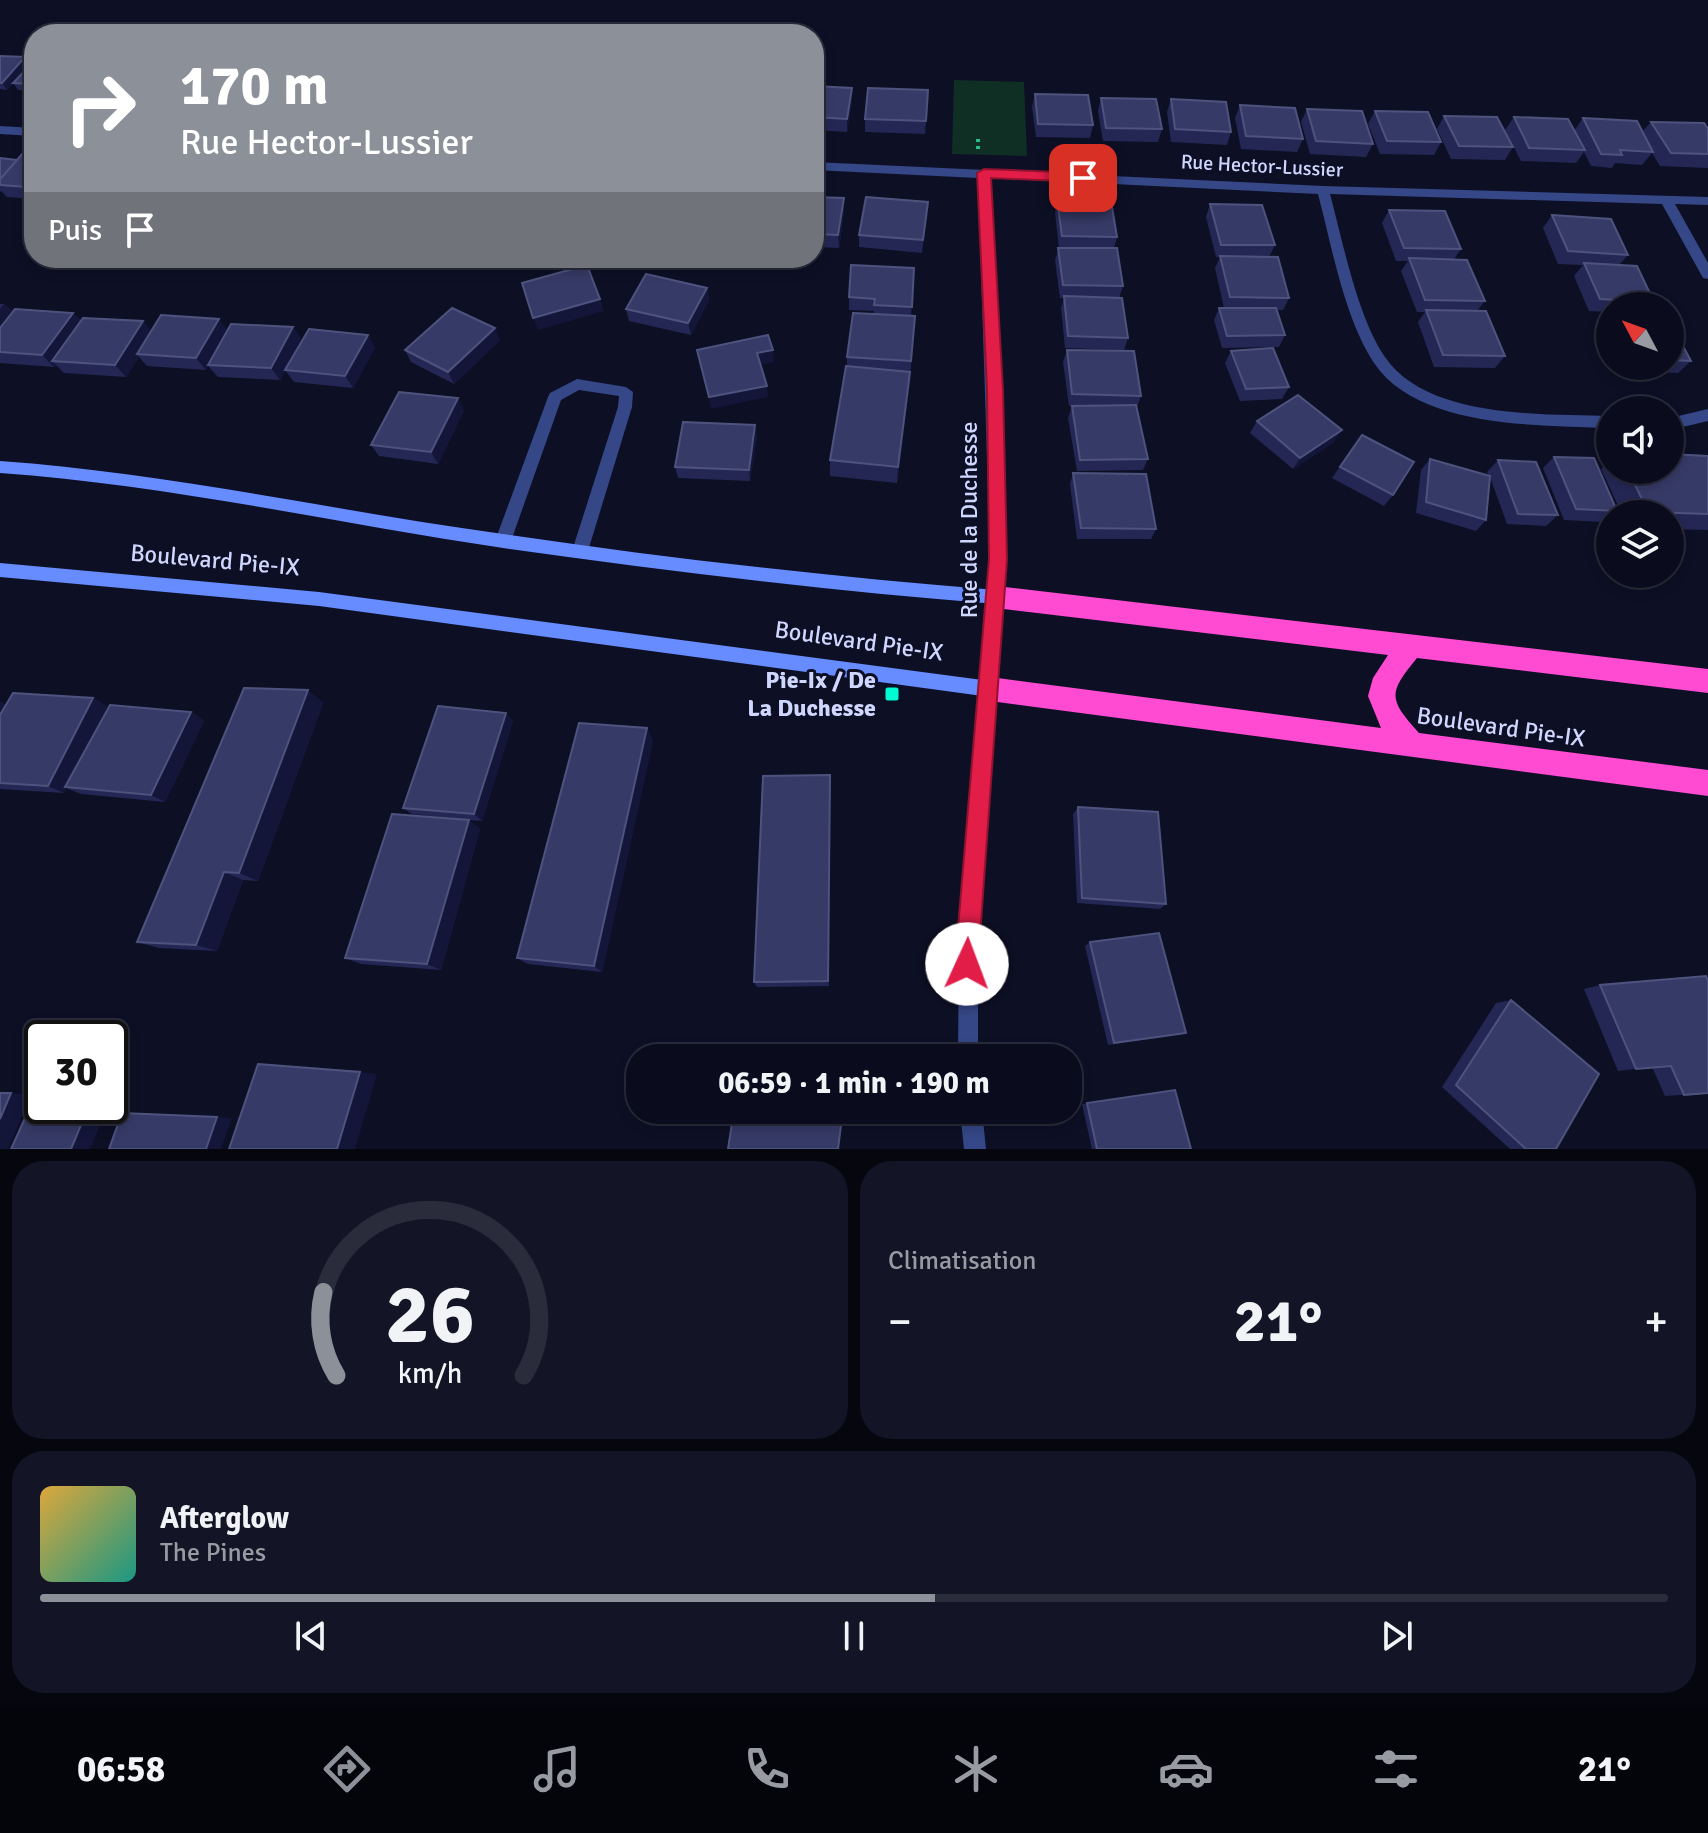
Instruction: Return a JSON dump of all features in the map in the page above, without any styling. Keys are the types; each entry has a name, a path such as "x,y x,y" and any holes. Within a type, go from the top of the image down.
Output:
{"highway":[{"path":"996,597 1708,681"},
{"path":"1410,647 1385,677 1380,692 1387,714 1413,745"},
{"name":"Boulevard Pie-IX","path":"990,689 1708,783"}],"street":[{"path":"0,130 24,131"},
{"name":"Rue Hector-Lussier","path":"824,166 1323,190 1708,201"},
{"name":"Rue de la Duchesse","path":"968,1044 969,922 990,689 998,543 984,173"},
{"path":"1323,190 1361,321 1387,371 1443,406 1522,419 1596,422"},
{"path":"1666,199 1708,275"},
{"path":"503,541 555,397 577,384 607,386 626,392 625,407 580,551"},
{"path":"1684,421 1708,415"},
{"path":"0,467 73,472 503,541 852,585 996,597"},
{"name":"Boulevard Pie-IX","path":"0,570 319,599 990,689"},
{"path":"972,1124 975,1149"}],"green space":[{"path":"954,80 1024,82 1027,156 952,154"}],"building":[{"path":"0,56 24,57 2,83"},
{"path":"24,71 24,84 13,83"},
{"path":"824,87 852,88 847,119 824,118"},
{"path":"868,88 928,90 926,121 865,119"},
{"path":"1035,94 1088,95 1093,125 1038,124"},
{"path":"1101,98 1156,99 1162,129 1106,128"},
{"path":"1171,99 1226,102 1231,132 1175,129"},
{"path":"1240,105 1295,108 1303,139 1246,136"},
{"path":"1307,109 1362,111 1373,144 1316,141"},
{"path":"1375,111 1428,112 1441,142 1387,141"},
{"path":"1444,116 1497,117 1513,147 1459,146"},
{"path":"1514,117 1568,119 1585,150 1529,148"},
{"path":"1583,118 1637,121 1653,152 1620,150 1622,155 1601,154"},
{"path":"1651,122 1704,123 1708,129 1708,154 1671,153"},
{"path":"24,153 24,187 0,185 0,179"},
{"path":"0,158 17,160 0,179"},
{"path":"824,197 844,198 838,235 824,234"},
{"path":"866,197 928,202 923,240 859,235"},
{"path":"1057,200 1111,201 1117,237 1062,236"},
{"path":"1210,204 1262,205 1275,245 1221,245"},
{"path":"1389,210 1445,211 1461,249 1404,248"},
{"path":"1552,215 1611,219 1628,255 1568,251"},
{"path":"1058,248 1117,248 1123,286 1063,285"},
{"path":"1220,256 1278,257 1289,298 1230,297"},
{"path":"1409,258 1467,260 1485,301 1425,300"},
{"path":"1584,263 1637,266 1649,292 1597,292"},
{"path":"851,265 914,268 912,307 874,305 875,299 849,297"},
{"path":"576,268 588,268 600,299 533,318 522,283"},
{"path":"646,274 707,288 688,323 626,309"},
{"path":"1064,296 1122,298 1128,338 1068,336"},
{"path":"452,308 495,328 448,372 405,350"},
{"path":"1219,308 1276,308 1285,335 1227,336"},
{"path":"15,309 73,313 42,355 0,352 0,328"},
{"path":"1426,310 1486,311 1505,356 1443,355"},
{"path":"853,313 915,316 911,361 847,357"},
{"path":"161,315 219,319 196,358 137,354"},
{"path":"83,318 143,321 115,365 52,361"},
{"path":"231,324 293,327 271,368 208,365"},
{"path":"309,329 368,335 345,376 285,370"},
{"path":"768,335 773,350 757,353 767,386 709,397 697,350"},
{"path":"1273,348 1289,387 1246,389 1231,351"},
{"path":"1684,348 1691,361 1684,361"},
{"path":"1067,350 1134,351 1141,396 1072,394"},
{"path":"846,366 910,372 898,467 830,460"},
{"path":"399,392 458,398 431,452 371,445"},
{"path":"1298,395 1342,430 1300,458 1257,421"},
{"path":"1136,405 1148,459 1080,460 1072,406"},
{"path":"683,422 755,425 749,470 675,467"},
{"path":"1362,435 1414,462 1393,495 1340,467"},
{"path":"1684,455 1708,456 1708,514 1684,513 1684,500 1642,500 1635,484 1684,484"},
{"path":"1554,457 1594,458 1596,484 1605,484 1612,500 1596,500 1596,510 1576,509"},
{"path":"1430,459 1490,476 1486,520 1426,502"},
{"path":"1498,460 1536,462 1558,515 1518,514"},
{"path":"1073,473 1146,474 1156,529 1081,528"},
{"path":"244,688 308,690 239,873 224,872 196,945 137,942"},
{"path":"13,693 93,698 48,786 0,783 0,715"},
{"path":"110,705 191,712 151,795 65,787"},
{"path":"438,706 506,713 474,814 403,808"},
{"path":"579,723 647,728 594,966 517,958"},
{"path":"830,775 828,981 754,982 763,776"},
{"path":"1078,807 1158,812 1166,904 1082,898"},
{"path":"392,814 469,820 427,964 345,958"},
{"path":"1159,933 1186,1033 1114,1043 1090,942"},
{"path":"1706,976 1708,1093 1684,1095 1671,1066 1636,1069 1600,985"},
{"path":"1511,1000 1599,1074 1556,1149 1526,1149 1456,1085"},
{"path":"258,1064 360,1072 337,1149 229,1149"},
{"path":"1175,1090 1191,1149 1097,1149 1087,1103"},
{"path":"0,1093 11,1093 0,1119"},
{"path":"128,1113 217,1117 206,1149 109,1149 118,1124 128,1124"},
{"path":"24,1120 24,1124 81,1124 71,1149 11,1149"},
{"path":"732,1124 841,1124 838,1149 728,1149"}],"place":[{"name":"Pie-Ix / De La Duchesse","path":"892,694"}],"route":[{"path":"967,964 974,837 990,689 998,559 995,390 984,173 1083,178"}]}
